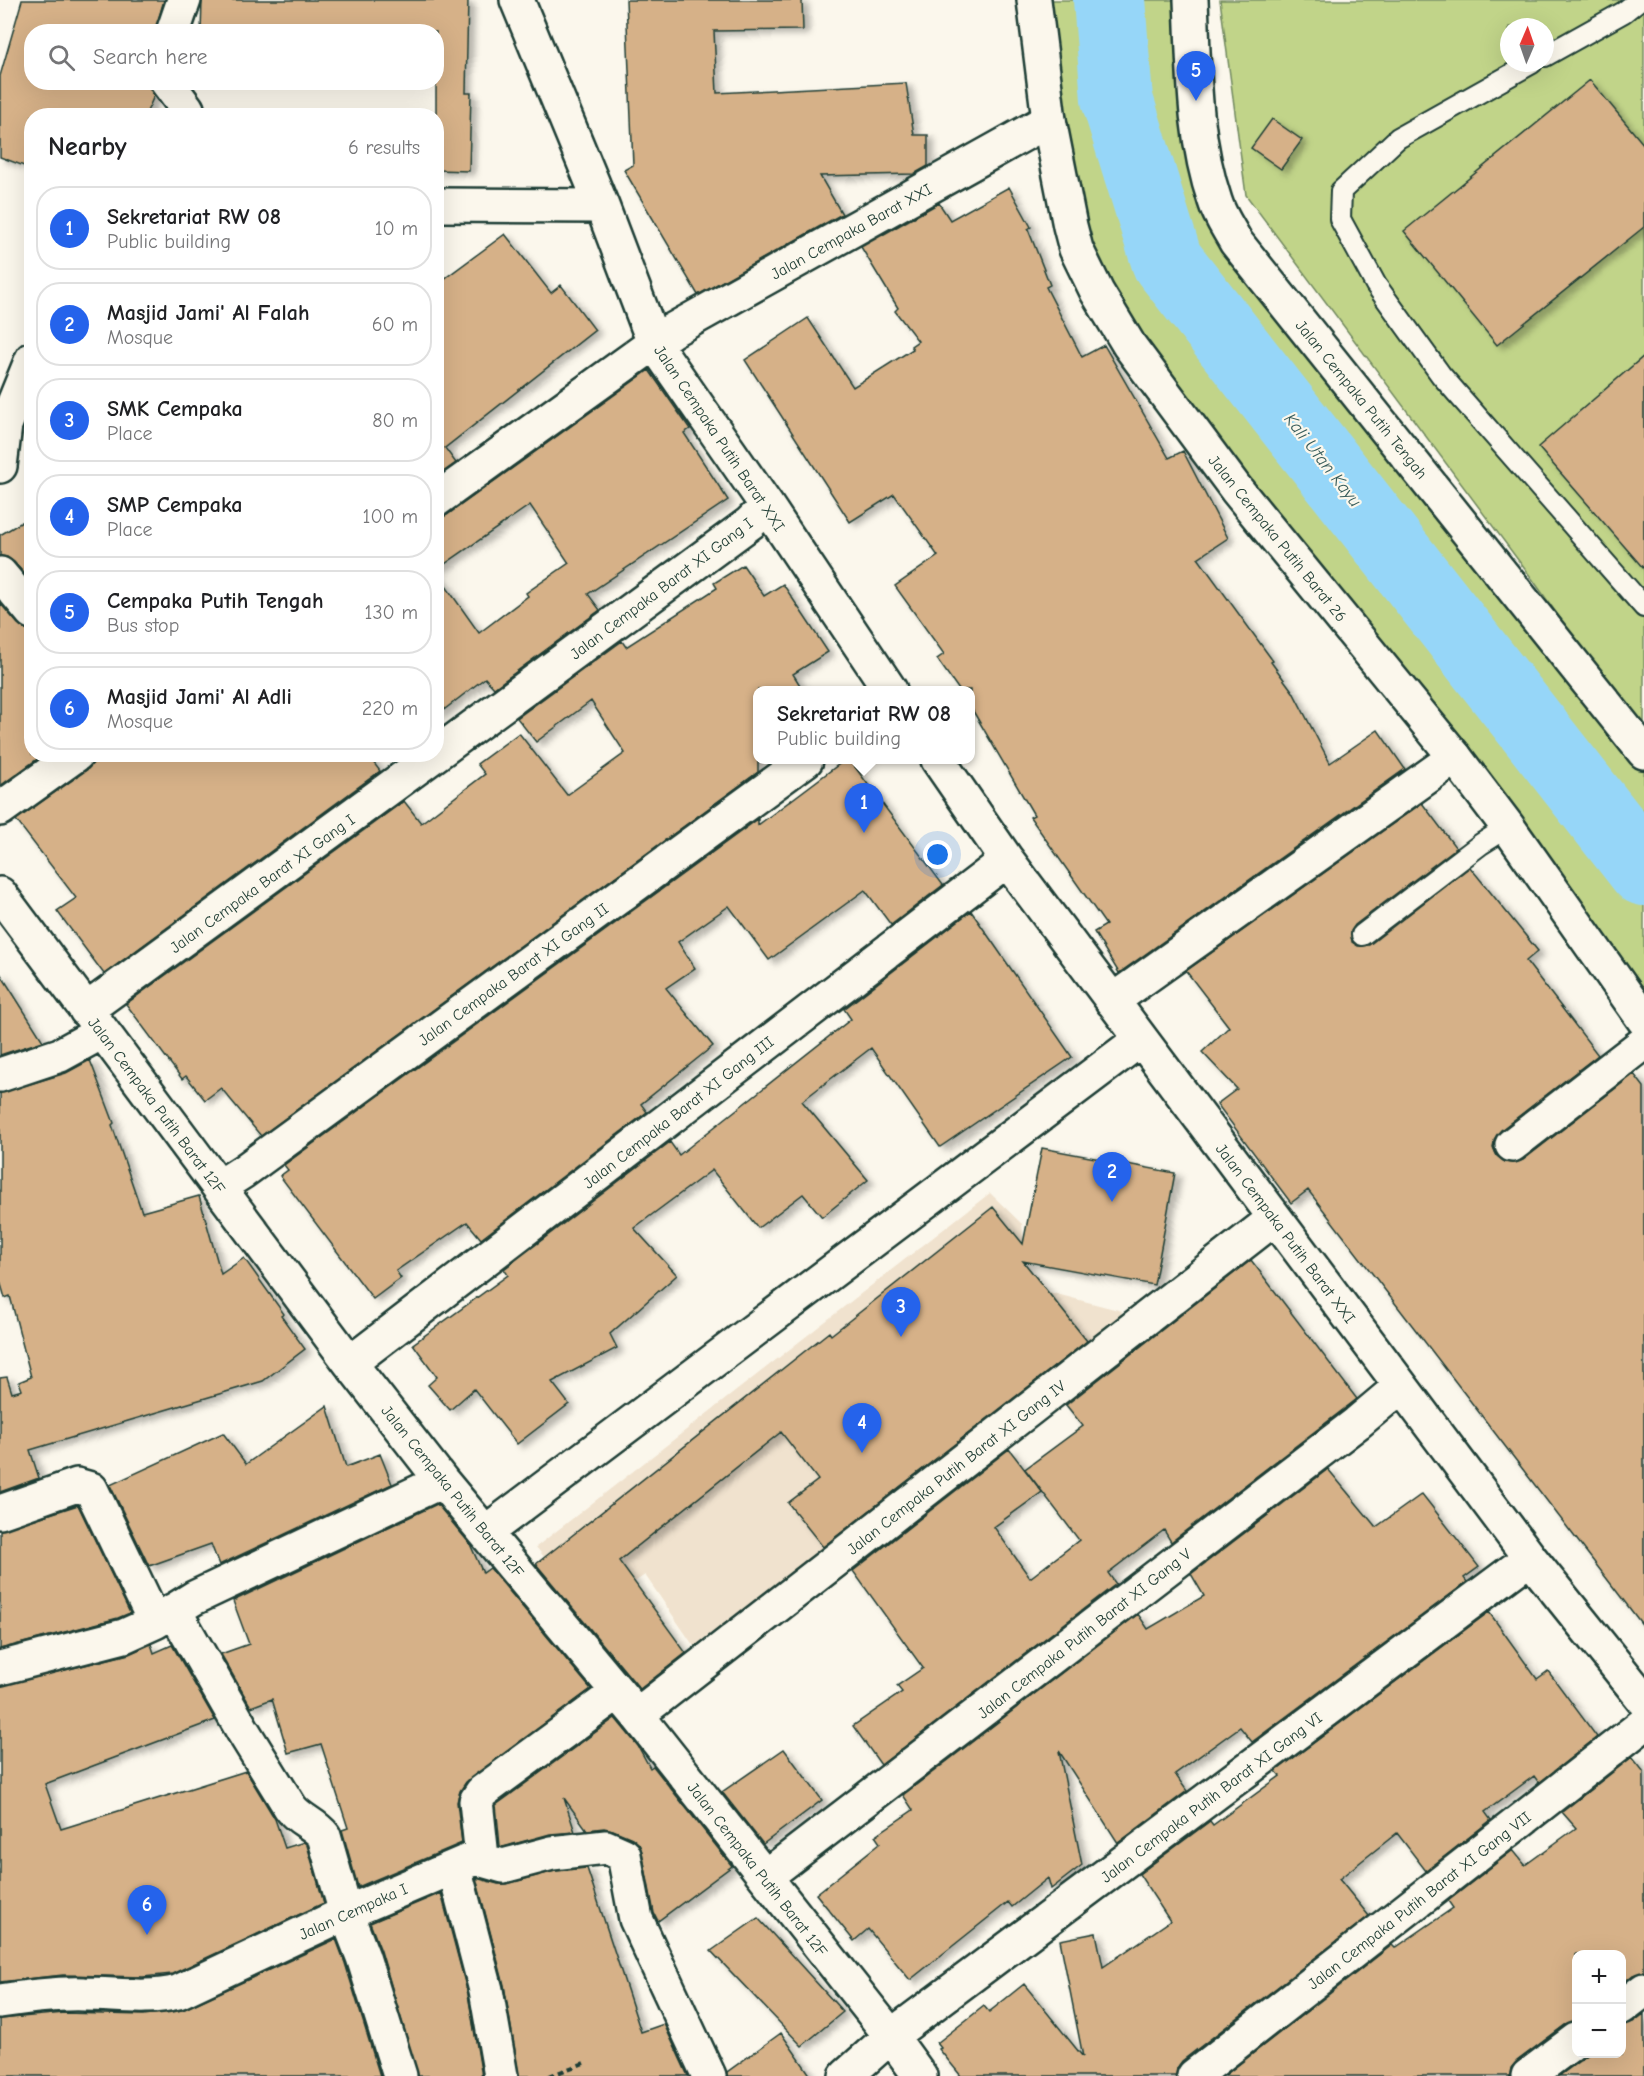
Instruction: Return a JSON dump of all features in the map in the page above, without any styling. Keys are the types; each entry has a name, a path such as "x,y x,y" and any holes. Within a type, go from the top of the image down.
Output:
{"street":[{"path":"176,24 184,0"},
{"name":"Jalan Cempaka Putih Barat XXI","path":"517,0 602,206 654,343 887,686"},
{"name":"Jalan Cempaka Putih Barat 26","path":"1034,0 1049,120 1076,249 1097,292 1129,345 1236,489 1455,757 1508,827 1644,1020"},
{"name":"Jalan Cempaka Putih Tengah","path":"1191,0 1196,99 1205,168 1215,204 1236,242 1644,752"},
{"path":"173,90 186,108"},
{"name":"Jalan Cempaka Barat XXI","path":"444,494 671,331 1049,120"},
{"path":"444,205 602,206"},
{"path":"0,465 5,425 24,379"},
{"name":"Jalan Cempaka Barat XI Gang I","path":"444,748 750,523 767,506"},
{"path":"1,574 24,602"},
{"path":"1113,1001 1455,757"},
{"path":"0,809 66,762"},
{"name":"Jalan Cempaka Barat XI Gang I","path":"0,1075 60,1055 94,1021 120,987 425,762"},
{"name":"Jalan Cempaka Barat XI Gang II","path":"219,1187 799,764"},
{"name":"Jalan Cempaka Putih Barat XXI","path":"941,764 1007,860 1530,1558 1644,1700"},
{"name":"Jalan Cempaka Barat XI Gang III","path":"350,1364 1007,860"},
{"name":"Jalan Cempaka Putih Barat 12F","path":"0,894 350,1364 442,1481 628,1703 891,2036 920,2076"},
{"path":"486,1532 1141,1039"},
{"path":"1512,1145 1644,1043"},
{"name":"Jalan Cempaka Putih Barat XI Gang IV","path":"628,1703 1275,1218"},
{"name":"Jalan Cempaka Putih Barat XI Gang V","path":"765,1877 1348,1430 1401,1386"},
{"path":"0,1668 124,1636 165,1616 194,1598 442,1481"},
{"path":"0,1512 77,1485 91,1489 165,1616 243,1731 290,1807 299,1817 318,1828 324,1836 346,1913 363,1957 400,2076"},
{"name":"Jalan Cempaka Putih Barat XI Gang VI","path":"846,2076 891,2036 1530,1558"},
{"path":"464,1863 479,1854 481,1848 476,1801 482,1792 628,1703"},
{"name":"Jalan Cempaka Putih Barat XI Gang VII","path":"1194,2076 1644,1724"},
{"path":"464,1863 503,1866 552,1853 606,1847 624,1855 636,1919 709,2076"},
{"path":"464,1863 501,2076"},
{"name":"Jalan Cempaka I","path":"0,2001 45,1994 152,1997 178,1992 346,1913 464,1863"},
{"path":"1626,2004 1644,1990"},
{"path":"1528,2076 1572,2043"}],"lane":[{"path":"1554,51 1624,12 1639,0"},
{"path":"1516,72 1398,138 1341,191 1340,219 1376,285 1441,375 1644,607"},
{"path":"1362,935 1481,844 1508,827"}],"path":[{"path":"549,2076 584,2064"}],"shaded area":[{"path":"990,1193 1022,1224 1024,1241 1021,1264 1045,1291 1122,1311 1116,1326 702,1658 645,1575 589,1612 536,1547"}],"green space":[{"path":"1034,0 1199,0 1215,204 1644,755 1644,1020 1097,292"},
{"path":"1220,0 1644,0 1644,737 1533,580 1246,195"}],"building":[{"path":"22,0 164,0 157,24 24,24 24,90 152,90 154,96 149,108 24,108 24,166 0,157 0,76"},
{"path":"202,0 468,0 466,93 471,93 469,171 444,170 444,108 436,108 436,90 444,90 444,24 201,24"},
{"path":"626,0 802,0 803,30 714,31 717,93 906,83 914,135 928,135 928,166 914,174 820,176 842,214 698,295 624,170 633,165"},
{"path":"1590,80 1644,145 1644,227 1497,345 1404,231"},
{"path":"1272,119 1302,140 1281,169 1251,148"},
{"path":"1009,187 1031,227 1028,229 1050,285 1046,287 1082,357 1104,345 1169,458 1183,451 1228,538 1198,558 1293,692 1330,763 1378,730 1405,769 1119,973 1094,932 1106,925 1030,817 1034,815 975,715 975,686 956,686 937,659 944,654 895,586 938,556 894,494 850,522 745,360 808,318 853,387 913,349 911,346 918,341 895,311 898,308 861,247 939,203 950,220"},
{"path":"505,234 551,293 561,285 595,330 445,448 456,463 444,471 444,279"},
{"path":"1644,356 1644,569 1538,447"},
{"path":"649,370 690,429 684,433 728,500 588,594 600,610 494,688 485,678 444,710 444,583 479,633 528,596 526,593 569,563 530,505 444,564 444,516"},
{"path":"24,521 24,573 7,557 0,556 0,535"},
{"path":"743,565 764,596 783,584 828,652 793,674 800,686 753,686 753,764 758,764 758,772 261,1136 221,1088 205,1100 186,1076 182,1079 126,1004 404,801 421,823 485,774 477,764 519,733 567,795 625,753 591,701 536,742 517,718 622,641 626,647 717,588 714,583"},
{"path":"0,603 24,628 24,762 33,762 0,786"},
{"path":"94,762 373,762 380,771 104,974 57,911 76,898 16,820 88,769"},
{"path":"839,764 853,764 943,885 891,925 865,890 769,960 729,906 678,942 695,968 666,988 713,1046 641,1104 647,1112 481,1239 467,1222 396,1271 401,1278 373,1299 280,1176 288,1170 284,1165 758,819 758,825"},
{"path":"1422,803 1456,848 1355,925 1351,931 1352,942 1358,946 1369,945 1470,867 1538,951 1526,961 1598,1055 1501,1130 1495,1138 1493,1147 1497,1156 1505,1162 1515,1163 1523,1160 1634,1074 1644,1087 1644,1627 1308,1190 1291,1203 1217,1104 1237,1089 1202,1052 1229,1027 1186,971"},
{"path":"971,911 1072,1057 940,1147 871,1048 802,1101 868,1180 822,1217 803,1194 758,1228 712,1170 634,1228 677,1275 610,1334 617,1348 552,1382 569,1404 517,1444 474,1389 450,1410 428,1385 437,1377 413,1344 508,1275 504,1269 670,1142 679,1155 851,1019 844,1009"},
{"path":"0,973 43,1041 0,1055"},
{"path":"90,1060 114,1123 112,1125 142,1212 199,1196 221,1274 244,1258 284,1314 281,1316 305,1349 263,1381 30,1450 39,1478 0,1492 0,1378 7,1377 12,1393 22,1390 19,1382 31,1377 10,1296 5,1298 0,1281 0,1093 66,1073"},
{"path":"1042,1148 1175,1173 1154,1285 1023,1261 1087,1341 823,1547 788,1503 818,1480 781,1432 619,1561 686,1653 640,1689 536,1564 829,1332 831,1335 993,1207 1023,1244"},
{"path":"1251,1260 1357,1399 1171,1542 1164,1530 1108,1573 1116,1584 881,1765 853,1726 902,1692 897,1686 923,1668 853,1571 1009,1449 1042,1492 994,1527 1030,1578 1079,1540 1025,1469 1083,1426 1066,1405"},
{"path":"327,1406 346,1467 380,1454 392,1484 219,1565 211,1544 149,1566 110,1485 223,1433 246,1464"},
{"path":"1328,1469 1376,1527 1422,1494 1479,1567 1464,1578 1467,1582 1252,1742 1240,1727 1175,1774 1187,1791 1118,1843 1059,1751 1082,1865 1051,1889 1048,1878 1012,1907 1008,1902 910,1980 868,1929 854,1941 816,1894 880,1843 875,1836 913,1810 903,1795 1138,1614 1148,1629 1204,1596 1191,1574"},
{"path":"437,1504 470,1544 483,1573 490,1568 591,1689 466,1782 457,1802 462,1843 358,1887 342,1830 348,1828 321,1744 288,1753 272,1699 251,1707 221,1654 249,1644 233,1601"},
{"path":"78,1505 130,1613 0,1649 0,1530"},
{"path":"1489,1612 1537,1679 1548,1671 1597,1737 1539,1783 1534,1776 1485,1812 1491,1820 1426,1871 1397,1833 1339,1879 1369,1916 1182,2061 1177,2068 1176,2076 961,2076 939,2049 941,2048 937,2043 984,2006 989,2012 1024,1984 1083,2057 1060,1940 1096,1933 1103,1967 1170,1921 1139,1874 1210,1821 1213,1825 1280,1776 1276,1771"},
{"path":"151,1644 154,1653 172,1645 215,1720 45,1784 61,1829 246,1771 275,1819 285,1848 304,1842 307,1845 324,1903 172,1974 143,1977 63,1975 0,1982 0,1686 129,1654"},
{"path":"615,1718 638,1746 650,1768 653,1766 732,1866 658,1921 654,1913 639,1844 632,1838 613,1830 604,1828 587,1830 564,1798 575,1832 550,1834 500,1846 496,1805"},
{"path":"784,1749 822,1800 763,1844 722,1792"},
{"path":"1632,1757 1644,1772 1644,1972 1633,1975 1626,1981 1626,1950 1572,1950 1572,2023 1565,2025 1517,2061 1511,2068 1510,2076 1224,2076 1392,1945 1395,1948 1453,1908 1448,1901 1513,1850 1525,1865 1576,1828 1562,1812"},
{"path":"587,1868 641,2032 664,2024 688,2076 519,2076 504,1985 476,1878 507,1884 555,1871"},
{"path":"441,1893 468,1994 482,2076 418,2076 381,1951 370,1923"},
{"path":"758,1918 843,2012 802,2046 711,1951"},
{"path":"336,1939 380,2076 0,2076 0,2019 64,2013 144,2015 182,2010"},
{"path":"1644,2014 1644,2076 1559,2076 1584,2058 1626,2058 1626,2024"},
{"path":"781,2033 811,2076 727,2076 727,2072"}],"waterway":[{"name":"Kali Utan Kayu","path":"1109,0 1117,99 1167,261 1644,870"}],"place":[{"name":"Cempaka Putih Tengah","path":"1196,101"},
{"name":"Sekretariat RW 08","path":"864,833"},
{"name":"Masjid Jami' Al Falah","path":"1112,1202"},
{"name":"SMK Cempaka","path":"901,1337"},
{"name":"SMP Cempaka","path":"862,1453"},
{"name":"Masjid Jami' Al Adli","path":"147,1935"}]}
